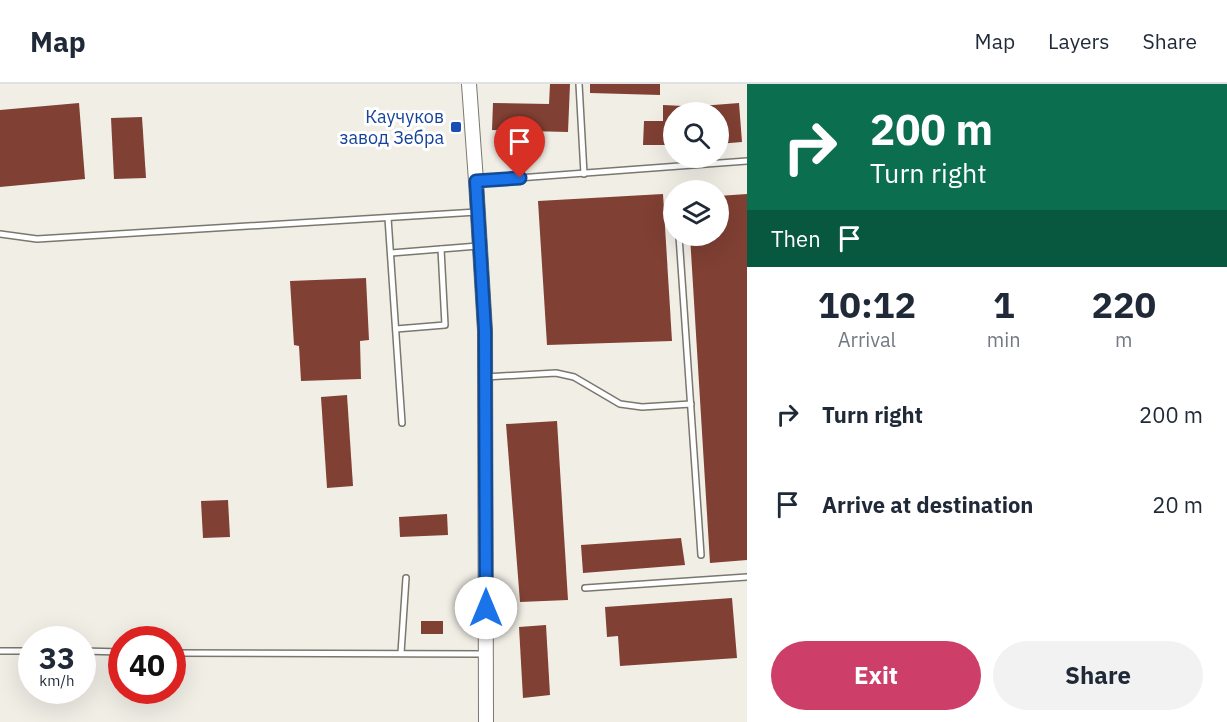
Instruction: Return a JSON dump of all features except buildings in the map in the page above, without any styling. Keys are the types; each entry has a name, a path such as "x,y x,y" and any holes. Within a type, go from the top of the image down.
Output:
{"street":[{"path":"469,84 480,246 485,377 486,717"}],"lane":[{"path":"579,84 584,174"},
{"path":"476,181 747,161"},
{"path":"0,234 37,239 478,212"},
{"path":"388,218 402,423"},
{"path":"391,253 480,246"},
{"path":"681,246 701,555"},
{"path":"396,329 445,325 441,249"},
{"path":"485,377 556,374 574,377 620,404 642,408 691,404"},
{"path":"585,588 747,577"},
{"path":"401,653 406,578"},
{"path":"0,651 18,651"},
{"path":"186,653 486,654"}],"place":[{"name":"Каучуков завод Зебра","path":"456,127"}],"route":[{"path":"486,608 485,331 476,181 520,178"}]}
